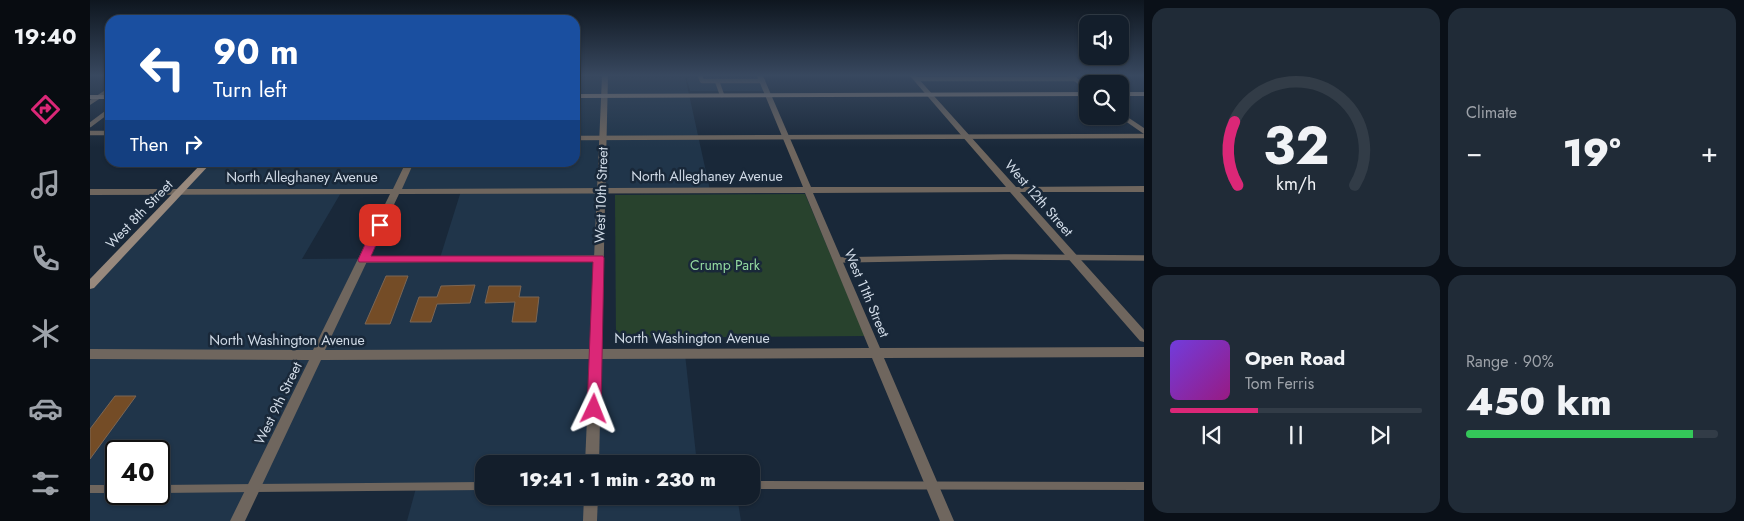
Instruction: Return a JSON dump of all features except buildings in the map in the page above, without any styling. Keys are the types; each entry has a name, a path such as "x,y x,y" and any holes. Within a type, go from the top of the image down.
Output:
{"main road":[{"name":"West 8th Street","path":"90,285 203,167"}],"street":[{"name":"West 10th Street","path":"592,455 604,100"},
{"name":"West 11th Street","path":"770,100 948,521"},
{"name":"West 12th Street","path":"934,100 1144,338"},
{"path":"1129,121 1144,132"},
{"name":"West 9th Street","path":"237,521 408,167"},
{"name":"North Alleghaney Avenue","path":"90,192 1144,188"},
{"name":"North Washington Avenue","path":"90,354 1144,352"},
{"path":"590,521 591,505"}],"lane":[{"path":"90,125 105,114"},
{"path":"90,133 105,133"},
{"path":"580,138 1144,136"},
{"path":"363,260 599,258"},
{"path":"837,260 1144,258"},
{"path":"760,484 1144,486"},
{"path":"170,489 252,490 475,486"},
{"path":"90,489 105,489"}],"shaded area":[{"path":"580,100 690,100 710,190 601,190 596,353 685,354 696,455 475,455 475,505 738,505 741,521 407,521 416,488 254,486 237,521 90,521 90,282 201,167 580,167","holes":["342,191 461,191 440,258 302,259"]}],"green space":[{"name":"Crump Park","path":"805,194 865,336 616,338 615,195"}],"route":[{"path":"380,225 363,260 599,258 594,409"}]}
